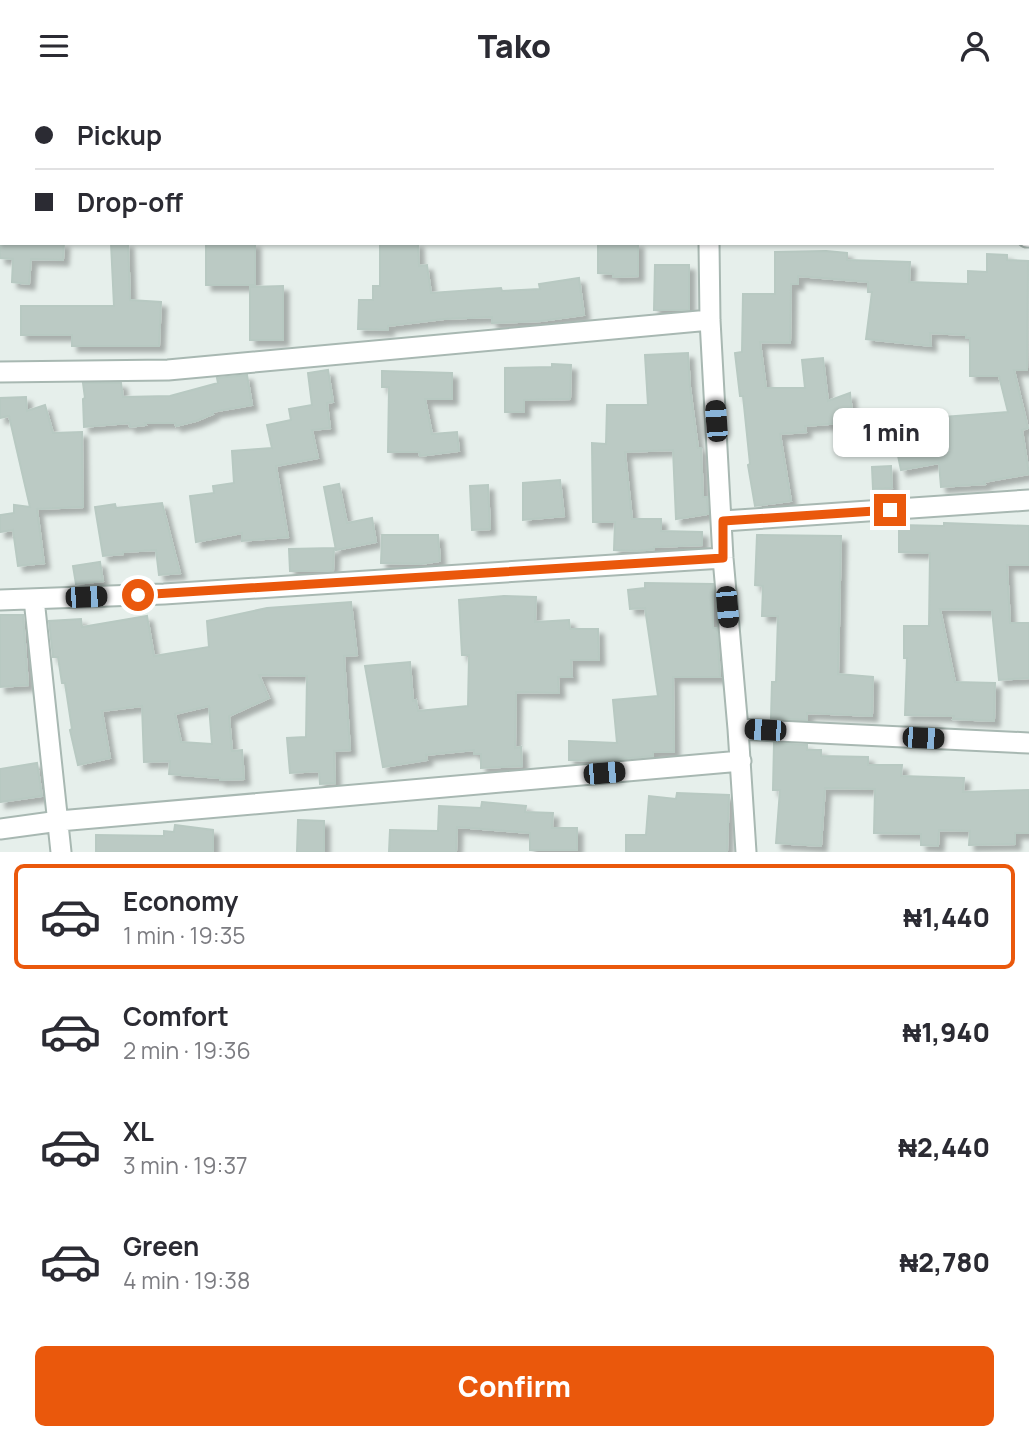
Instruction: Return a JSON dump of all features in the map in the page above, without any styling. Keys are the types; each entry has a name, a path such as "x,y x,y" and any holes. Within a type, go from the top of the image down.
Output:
{"street":[{"path":"709,245 710,320 723,558 741,761 746,852"},
{"path":"0,372 168,370 710,320"},
{"path":"723,521 1029,500"},
{"path":"0,600 164,594 723,558"},
{"path":"34,599 61,852"},
{"path":"738,729 1029,743"},
{"path":"0,829 59,821 741,761"}],"building":[{"path":"0,245 64,245 63,260 31,259 29,284 12,282 13,259 0,258"},
{"path":"111,245 128,245 130,300 161,302 159,346 72,346 72,335 21,335 21,306 114,306"},
{"path":"206,245 255,245 255,285 206,285"},
{"path":"380,245 418,245 419,266 427,265 431,293 501,288 502,291 540,289 539,284 579,278 584,315 541,321 492,323 492,317 444,319 388,326 388,330 358,329 359,300 373,300 373,286 380,286"},
{"path":"598,245 638,245 638,276 613,277 613,274 598,273"},
{"path":"775,252 847,253 847,260 910,262 909,282 968,284 968,271 987,272 987,254 1007,255 1007,260 1028,261 1027,370 1014,370 1028,428 1022,430 1029,474 984,482 985,484 941,487 939,463 901,470 896,446 908,443 906,430 932,425 931,418 1008,412 999,376 970,376 970,338 966,338 966,335 930,333 931,346 866,339 872,292 868,292 868,282 798,276 798,284 791,284 790,343 760,342 766,388 805,388 802,360 823,358 828,401 850,393 853,422 805,426 806,432 780,434 791,501 755,506 748,465 743,396 740,396 735,353 742,352 743,294 775,294"},
{"path":"655,265 689,265 689,310 654,310"},
{"path":"283,286 283,340 250,340 250,287"},
{"path":"688,353 698,448 701,448 703,497 707,497 708,514 676,519 673,450 625,452 632,519 661,519 661,531 702,532 702,545 654,547 637,551 614,550 615,522 593,522 592,443 606,444 607,405 648,405 645,355"},
{"path":"552,364 571,365 570,399 524,400 524,412 505,412 505,368 552,367"},
{"path":"328,370 333,402 327,403 330,428 312,430 318,458 276,466 288,537 242,541 242,533 196,542 190,496 214,493 213,486 234,483 232,451 272,448 267,425 291,420 289,409 312,405 308,373"},
{"path":"382,371 452,373 452,399 425,399 432,434 457,432 459,451 420,456 419,452 388,452 389,387 382,387"},
{"path":"247,375 252,405 212,412 213,414 196,421 176,426 175,423 145,423 146,425 130,427 129,423 84,427 83,383 121,383 123,397 170,396 218,383 217,378"},
{"path":"26,397 27,411 45,405 53,433 82,432 83,507 37,509 44,563 18,566 13,530 0,532 0,515 14,513 14,505 30,507 9,416 0,418 0,398"},
{"path":"891,466 892,488 873,489 872,467"},
{"path":"560,480 564,516 523,520 523,483"},
{"path":"339,484 347,523 372,518 376,542 336,550 324,487"},
{"path":"488,485 490,529 472,530 470,486"},
{"path":"162,503 180,573 159,575 156,550 103,556 95,507 115,504 116,508"},
{"path":"944,523 1029,526 1029,565 1007,565 1010,623 1029,623 1029,678 999,680 992,610 940,609 955,682 995,683 994,721 953,719 954,716 905,715 907,658 904,658 904,626 929,626 930,553 899,552 899,525 944,526"},
{"path":"382,535 438,535 440,561 421,564 381,563"},
{"path":"757,535 841,536 838,674 873,677 872,716 807,713 807,720 771,718 772,682 776,682 778,616 762,616 763,586 755,585"},
{"path":"334,548 333,571 290,571 289,549"},
{"path":"100,562 103,581 76,584 73,566"},
{"path":"645,583 713,584 713,628 717,628 720,677 673,677 674,752 653,752 653,756 598,761 569,760 569,741 617,743 613,700 658,696 645,608 630,609 628,590 645,588"},
{"path":"504,596 536,597 535,622 569,620 570,629 598,629 599,660 571,660 572,677 558,677 559,693 516,692 515,748 521,747 522,766 481,768 481,754 474,754 474,750 426,755 427,760 383,767 365,666 410,662 413,701 416,700 418,711 468,706 469,655 462,655 459,600"},
{"path":"351,602 357,655 344,656 350,750 334,751 335,783 320,784 319,771 290,773 287,738 306,737 307,676 259,675 269,698 229,716 232,751 242,750 244,779 220,780 169,774 170,761 144,762 142,706 102,711 110,758 78,765 70,730 65,683 62,683 58,657 53,657 49,621 81,619 82,627 147,616 154,656 209,647 207,621 267,608","holes":["209,706 212,744 181,742 175,714"]},
{"path":"0,615 23,615 28,685 0,687"},
{"path":"774,743 807,745 807,750 821,750 821,756 868,757 868,765 902,765 901,776 964,778 963,792 1029,790 1029,833 1015,833 1015,844 969,845 970,831 939,830 938,846 921,845 921,834 874,833 875,789 825,788 821,846 776,843 780,790 773,790"},
{"path":"37,763 42,796 0,802 0,769"},
{"path":"677,793 729,795 727,852 626,852 626,835 646,835 649,796 676,799"},
{"path":"482,802 526,806 525,812 553,813 552,828 577,828 577,850 530,850 530,833 457,827 456,852 389,852 390,830 438,831 439,806 481,808"},
{"path":"298,820 324,821 324,852 297,852"},
{"path":"175,825 213,830 213,852 96,852 96,835 164,836 164,831 174,832"}],"route":[{"path":"138,595 723,558 723,521 890,510"}]}
